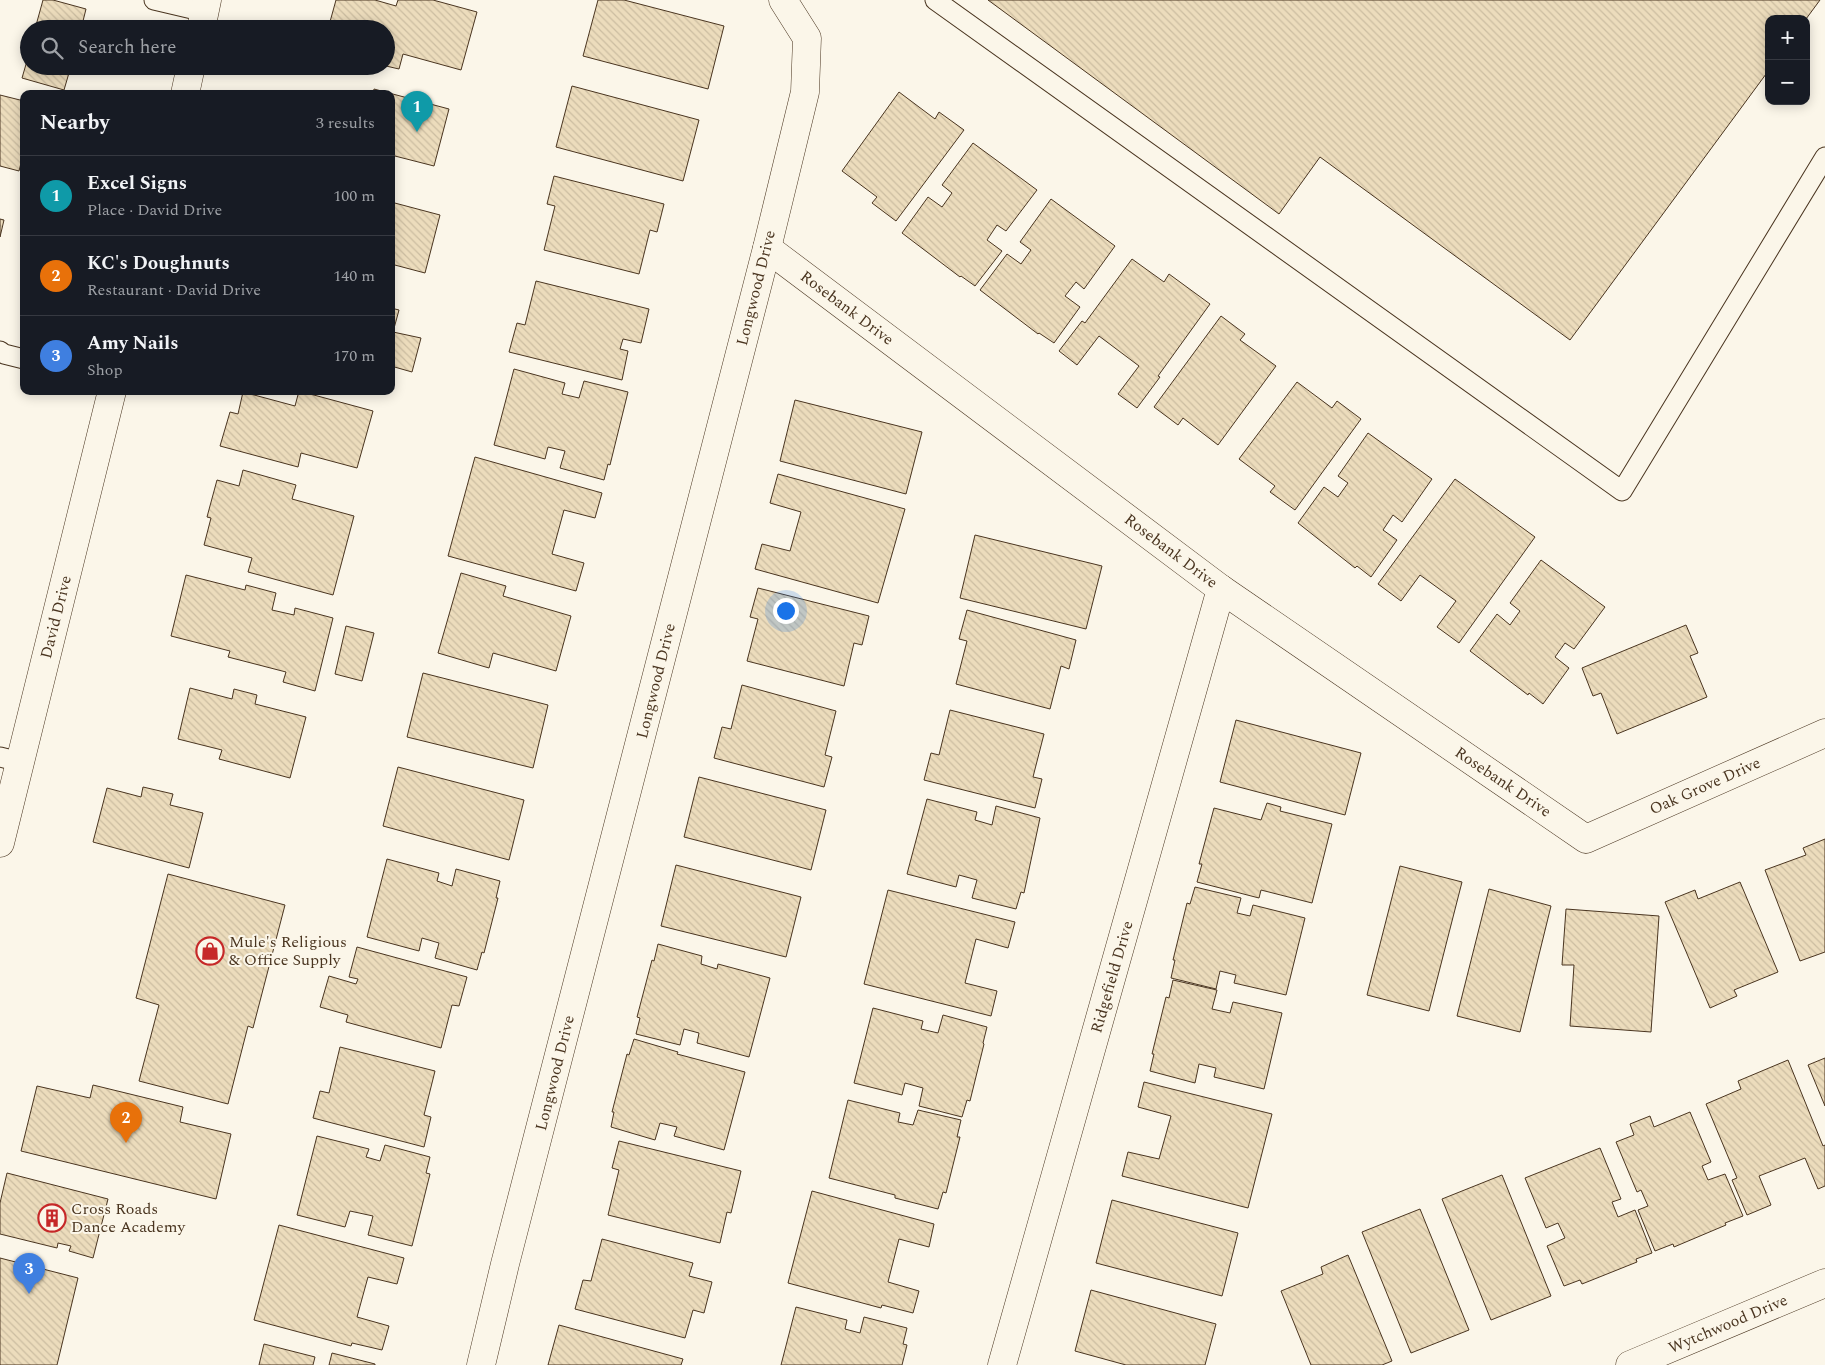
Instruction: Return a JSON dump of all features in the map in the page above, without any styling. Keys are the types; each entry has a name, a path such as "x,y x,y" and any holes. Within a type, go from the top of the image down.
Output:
{"street":[{"name":"Longwood Drive","path":"481,1365 505,1264 767,248 805,92 807,38 783,0"},
{"path":"186,90 189,75"},
{"name":"Rosebank Drive","path":"767,248 1221,589 1586,839"},
{"name":"David Drive","path":"0,843 10,760 111,395"},
{"name":"Ridgefield Drive","path":"1002,1365 1221,589"},
{"name":"Oak Grove Drive","path":"1586,839 1825,733"},
{"name":"Wytchwood Drive","path":"1630,1365 1825,1283"}],"lane":[{"path":"154,0 204,14"},
{"path":"935,0 1622,491 1825,157"},
{"path":"0,351 4,354 20,358"}],"building":[{"path":"43,0 53,0 86,9 83,20 37,20"},
{"path":"336,0 375,0 396,6 398,0 433,0 477,12 461,70 403,54 399,69 395,68 395,20 330,20"},
{"path":"598,0 624,0 724,26 708,89 583,56"},
{"path":"988,0 1820,0 1809,15 1765,15 1765,75 1570,340 1320,157 1279,214"},
{"path":"23,75 68,75 64,90 22,78"},
{"path":"572,86 699,120 683,181 556,147"},
{"path":"899,92 935,119 939,112 964,130 896,221 872,203 877,197 842,171"},
{"path":"0,95 20,100 20,167 19,171 0,166"},
{"path":"395,95 449,109 434,166 395,156"},
{"path":"973,143 1037,190 1006,231 997,225 987,240 1002,251 975,286 960,277 902,233 928,197 942,207 952,193 942,185"},
{"path":"554,176 664,204 657,232 650,230 639,274 544,250 555,206 547,204"},
{"path":"1051,199 1115,246 1084,289 1076,282 1065,296 1080,307 1054,343 1038,334 980,290 1007,254 1021,264 1031,250 1020,242"},
{"path":"395,203 440,215 425,273 395,265"},
{"path":"0,219 4,220 0,237"},
{"path":"1132,259 1164,282 1169,274 1210,304 1137,408 1118,394 1139,366 1099,336 1077,365 1059,351 1082,321 1085,323"},
{"path":"536,281 649,309 641,343 623,339 620,349 628,351 622,380 509,352 517,323 525,325"},
{"path":"395,309 399,310 395,325"},
{"path":"1221,316 1245,334 1240,340 1276,366 1218,445 1183,418 1178,425 1154,407"},
{"path":"395,332 421,338 412,372 395,367"},
{"path":"514,369 565,383 562,394 579,398 584,381 628,392 610,465 608,464 604,480 560,468 565,451 548,447 545,459 494,445"},
{"path":"1297,382 1332,408 1337,401 1361,419 1295,510 1270,492 1275,486 1239,459"},
{"path":"242,395 254,395 295,406 298,395 314,395 373,411 357,468 301,453 298,467 220,446 230,412 238,414"},
{"path":"795,400 922,432 906,494 780,461"},
{"path":"1368,433 1432,479 1402,522 1393,515 1383,530 1397,540 1371,577 1357,566 1355,568 1298,523 1324,487 1338,497 1348,483 1338,476"},
{"path":"475,457 602,493 595,518 564,510 552,554 584,563 576,591 448,556"},
{"path":"243,470 296,485 292,499 354,516 333,595 248,572 252,558 204,545 211,518 207,517 217,480 239,486"},
{"path":"778,474 905,509 878,603 755,569 762,544 790,551 801,512 770,503"},
{"path":"1455,479 1535,537 1459,643 1437,627 1456,601 1420,575 1401,601 1378,584"},
{"path":"975,535 1102,566 1086,629 960,598"},
{"path":"1541,560 1605,607 1574,649 1565,643 1555,657 1569,668 1543,704 1529,693 1528,695 1470,651 1497,614 1510,625 1520,611 1510,603"},
{"path":"461,573 506,586 503,596 571,616 556,671 493,653 489,668 438,653"},
{"path":"186,575 245,590 246,585 276,593 272,610 294,615 295,608 333,618 315,691 283,682 286,672 228,657 230,651 171,636"},
{"path":"758,588 869,616 862,645 854,643 844,686 747,661 758,619 750,617"},
{"path":"967,610 1076,640 1069,669 1061,666 1050,709 956,684 967,641 959,639"},
{"path":"1686,625 1698,653 1690,656 1707,697 1617,734 1601,693 1593,696 1582,668"},
{"path":"346,626 374,633 362,681 335,674"},
{"path":"423,673 548,705 533,768 407,737"},
{"path":"742,685 836,711 825,755 832,757 824,787 714,758 722,727 731,729"},
{"path":"190,688 232,699 234,689 257,695 255,704 306,717 290,778 219,759 222,750 178,739"},
{"path":"950,710 1044,734 1033,777 1042,779 1035,808 924,780 931,753 939,755"},
{"path":"1236,720 1361,753 1345,815 1220,782"},
{"path":"398,767 524,800 509,860 383,826"},
{"path":"699,777 826,810 811,870 684,837"},
{"path":"143,787 173,794 170,805 203,813 189,868 93,842 107,788 141,797"},
{"path":"927,799 977,812 975,820 992,825 996,806 1040,818 1024,893 1021,892 1016,909 972,898 977,880 959,875 956,887 907,874"},
{"path":"1267,803 1281,807 1280,811 1332,824 1312,903 1261,890 1259,898 1197,882 1202,864 1199,864 1214,808 1261,820"},
{"path":"1825,839 1825,952 1800,961 1765,870 1806,855 1803,848"},
{"path":"387,859 439,873 437,881 452,886 456,869 500,881 496,898 498,898 484,953 482,952 477,970 435,958 439,943 422,938 419,951 367,937"},
{"path":"676,865 801,897 786,957 661,926"},
{"path":"1400,866 1462,882 1429,1011 1367,995"},
{"name":"Mule's Religious & Office Supply","path":"168,874 285,905 253,1028 248,1026 228,1104 139,1081 159,1005 136,998"},
{"path":"1740,882 1778,972 1734,990 1737,996 1710,1008 1665,902 1695,890 1698,899"},
{"path":"1195,887 1241,898 1237,913 1250,916 1253,905 1305,918 1286,995 1234,983 1236,975 1220,971 1216,989 1171,978 1175,960 1173,960 1187,903 1190,904"},
{"path":"1489,889 1551,906 1520,1032 1457,1016"},
{"path":"888,890 1015,922 1008,948 976,939 965,983 997,991 991,1016 864,984"},
{"path":"1566,909 1659,916 1651,1032 1570,1026 1574,965 1562,965"},
{"path":"658,944 702,956 701,964 717,969 718,964 770,978 749,1057 697,1043 699,1033 684,1029 680,1045 636,1034 640,1018 637,1017"},
{"path":"357,947 467,977 459,1006 452,1005 441,1048 346,1022 348,1015 320,1007 329,976 356,984 358,979 349,977"},
{"path":"1173,980 1217,990 1212,1009 1230,1013 1233,1002 1282,1013 1264,1089 1214,1077 1216,1068 1199,1064 1195,1083 1150,1071 1154,1054 1152,1054 1166,997 1169,998"},
{"path":"873,1008 923,1021 921,1029 938,1033 943,1015 987,1027 970,1101 967,1100 962,1117 919,1106 923,1088 905,1083 902,1095 854,1083"},
{"path":"634,1039 678,1052 677,1054 745,1072 724,1150 674,1136 677,1127 660,1123 655,1140 611,1127 614,1112 612,1112 627,1054 629,1055"},
{"path":"340,1047 435,1071 424,1115 431,1117 424,1147 313,1118 320,1091 329,1093"},
{"path":"1825,1058 1825,1106 1808,1065"},
{"path":"1788,1060 1823,1146 1825,1145 1825,1186 1818,1189 1805,1158 1759,1176 1771,1205 1747,1215 1732,1180 1737,1178 1706,1104 1741,1089 1738,1081"},
{"path":"1144,1082 1272,1114 1248,1208 1122,1176 1128,1152 1159,1159 1171,1116 1138,1107"},
{"path":"93,1085 183,1107 180,1122 231,1134 216,1199 21,1151 37,1086 90,1098"},
{"path":"848,1100 900,1113 898,1122 913,1125 918,1110 961,1120 957,1137 960,1137 946,1193 943,1192 938,1209 895,1198 895,1195 829,1178"},
{"path":"1690,1112 1711,1162 1702,1166 1708,1180 1725,1174 1743,1216 1674,1247 1673,1244 1655,1251 1638,1210 1648,1206 1641,1190 1637,1192 1616,1142 1634,1135 1630,1124 1650,1116 1654,1127"},
{"path":"317,1136 369,1149 366,1157 380,1161 385,1145 430,1157 426,1173 430,1174 412,1246 368,1235 373,1216 350,1211 345,1227 297,1215"},
{"path":"619,1141 741,1171 731,1213 727,1212 720,1243 608,1215 619,1170 612,1168"},
{"path":"1600,1148 1621,1199 1612,1202 1618,1217 1635,1210 1652,1253 1636,1259 1637,1262 1582,1284 1580,1280 1564,1286 1547,1246 1565,1238 1558,1223 1546,1228 1525,1178"},
{"name":"Cross Roads Dance Academy","path":"7,1173 108,1199 93,1258 69,1251 71,1246 58,1243 57,1248 0,1234 0,1203"},
{"path":"1502,1175 1551,1296 1491,1320 1442,1199"},
{"path":"812,1191 934,1224 929,1247 899,1239 888,1282 919,1291 913,1313 882,1305 881,1308 788,1283"},
{"path":"1112,1200 1238,1233 1222,1296 1096,1263"},
{"path":"1420,1209 1469,1330 1411,1353 1362,1232"},
{"path":"279,1225 404,1258 397,1284 368,1277 357,1317 389,1326 382,1350 352,1343 351,1346 254,1320"},
{"path":"602,1239 693,1263 689,1276 712,1282 704,1313 693,1310 685,1338 575,1309 583,1280 591,1281"},
{"path":"1348,1255 1392,1361 1382,1365 1311,1365 1281,1291 1323,1274 1321,1267"},
{"path":"0,1258 78,1278 57,1365 0,1365"},
{"path":"1091,1290 1216,1324 1205,1365 1126,1365 1075,1351"},
{"path":"796,1307 847,1320 845,1329 860,1333 864,1317 907,1328 903,1344 907,1345 902,1365 781,1365"},
{"path":"559,1325 683,1359 681,1365 548,1365"},
{"path":"264,1344 315,1357 313,1365 259,1365"},
{"path":"332,1353 375,1364 375,1365 329,1365"}],"place":[{"name":"Excel Signs","path":"417,132"},
{"name":"Mule's Religious & Office Supply","path":"210,951"},
{"name":"KC's Doughnuts","path":"126,1143"},
{"name":"Cross Roads Dance Academy","path":"52,1218"},
{"name":"Amy Nails","path":"29,1294"}]}
